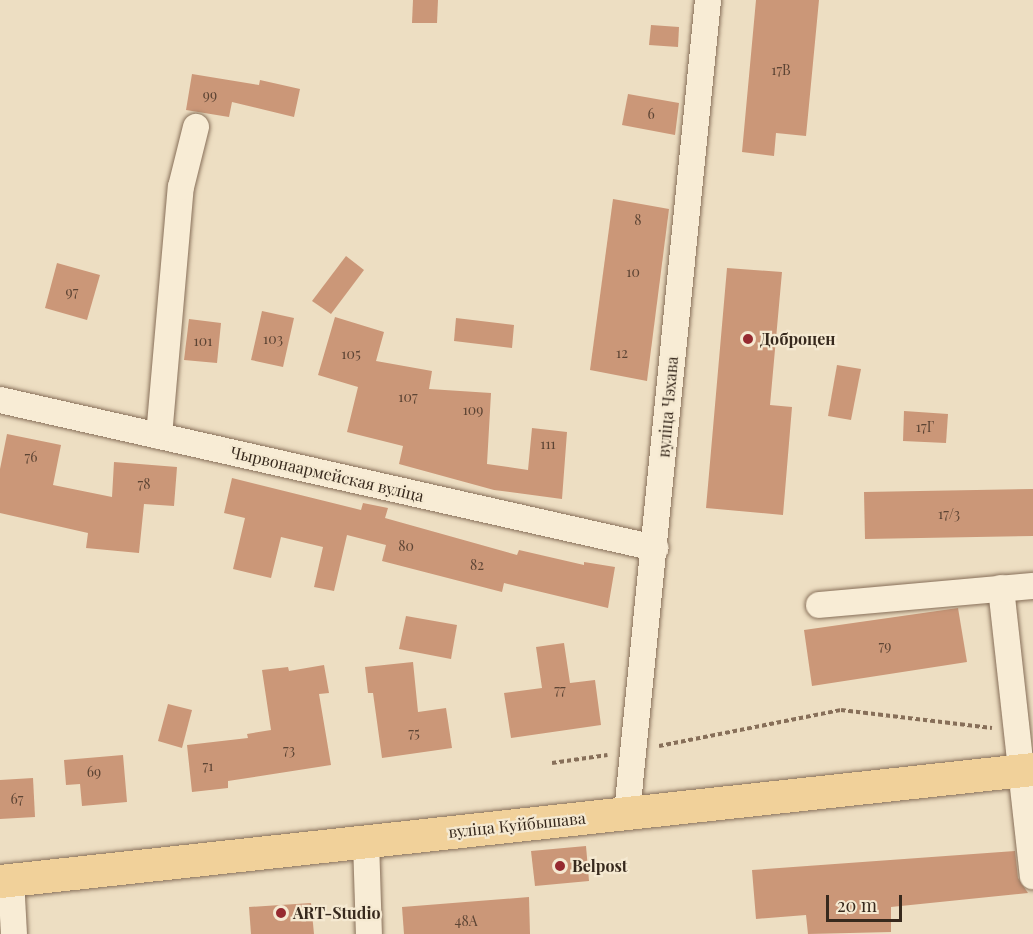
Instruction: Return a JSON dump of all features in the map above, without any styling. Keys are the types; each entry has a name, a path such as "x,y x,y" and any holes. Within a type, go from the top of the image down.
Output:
{"main road":[{"name":"вуліца Куйбышава","path":"6,880 1028,770"}],"street":[{"name":"вуліца Чэхава","path":"627,813 708,0"},
{"path":"159,436 181,187 196,127"},
{"name":"Чырвонаармейская вуліца","path":"0,400 655,548"},
{"path":"819,605 1033,586"},
{"path":"1001,588 1018,731 1028,770 1033,876"},
{"path":"366,841 369,934"},
{"path":"6,880 14,934"}],"path":[{"path":"552,763 634,751 841,710 1018,731"}],"building":[{"path":"413,0 438,0 437,23 412,23"},
{"path":"756,0 819,0 806,136 776,133 774,156 742,152"},
{"path":"651,25 679,27 678,47 649,45"},
{"path":"192,74 259,85 260,80 300,89 294,117 232,102 229,117 186,110"},
{"path":"628,94 679,103 675,135 622,125"},
{"path":"613,199 669,209 647,381 590,370"},
{"path":"346,256 364,270 331,314 312,301"},
{"path":"57,263 100,275 87,320 45,308"},
{"name":"Доброцен","path":"727,268 782,272 770,405 792,407 783,515 706,508"},
{"path":"262,311 294,318 283,367 251,360"},
{"path":"335,317 384,332 376,361 432,371 429,389 491,393 487,464 528,470 532,428 567,432 562,499 494,490 399,464 403,446 347,432 358,387 318,375"},
{"path":"456,318 514,325 512,348 454,341"},
{"path":"189,319 221,323 217,363 184,360"},
{"path":"837,365 861,369 851,420 828,416"},
{"path":"904,411 948,414 946,443 903,441"},
{"path":"7,434 61,445 53,485 112,497 114,462 177,467 174,506 144,504 139,553 86,548 88,533 0,513 0,469"},
{"path":"232,478 361,510 363,503 388,508 385,518 517,555 519,550 584,565 584,562 615,567 608,608 504,583 502,592 382,561 386,545 347,535 334,591 314,587 323,547 281,537 271,578 233,569 245,518 224,513"},
{"path":"1033,489 1033,536 865,539 864,492"},
{"path":"958,608 967,662 812,686 804,630"},
{"path":"406,616 457,625 451,659 399,649"},
{"path":"564,643 570,683 595,680 601,725 511,738 504,693 542,688 536,647"},
{"path":"413,662 418,712 446,708 452,748 382,758 373,693 368,693 365,667"},
{"path":"324,665 329,693 319,694 331,765 228,781 228,788 192,792 187,745 248,738 247,734 271,730 262,670 288,667 289,671"},
{"path":"168,704 192,710 182,748 158,741"},
{"path":"123,755 127,802 82,806 80,784 66,785 64,760"},
{"path":"33,778 35,817 0,819 0,780"},
{"name":"Belpost","path":"586,846 589,881 535,886 531,851"},
{"path":"1015,851 1018,878 1028,893 891,907 891,932 808,934 806,915 756,919 752,870"},
{"path":"529,897 530,934 404,934 402,907"},
{"name":"ART-Studio","path":"311,903 314,934 251,934 249,907"}],"place":[{"name":"Доброцен","path":"748,339"},
{"name":"Belpost","path":"560,866"},
{"name":"ART-Studio","path":"281,913"}]}
